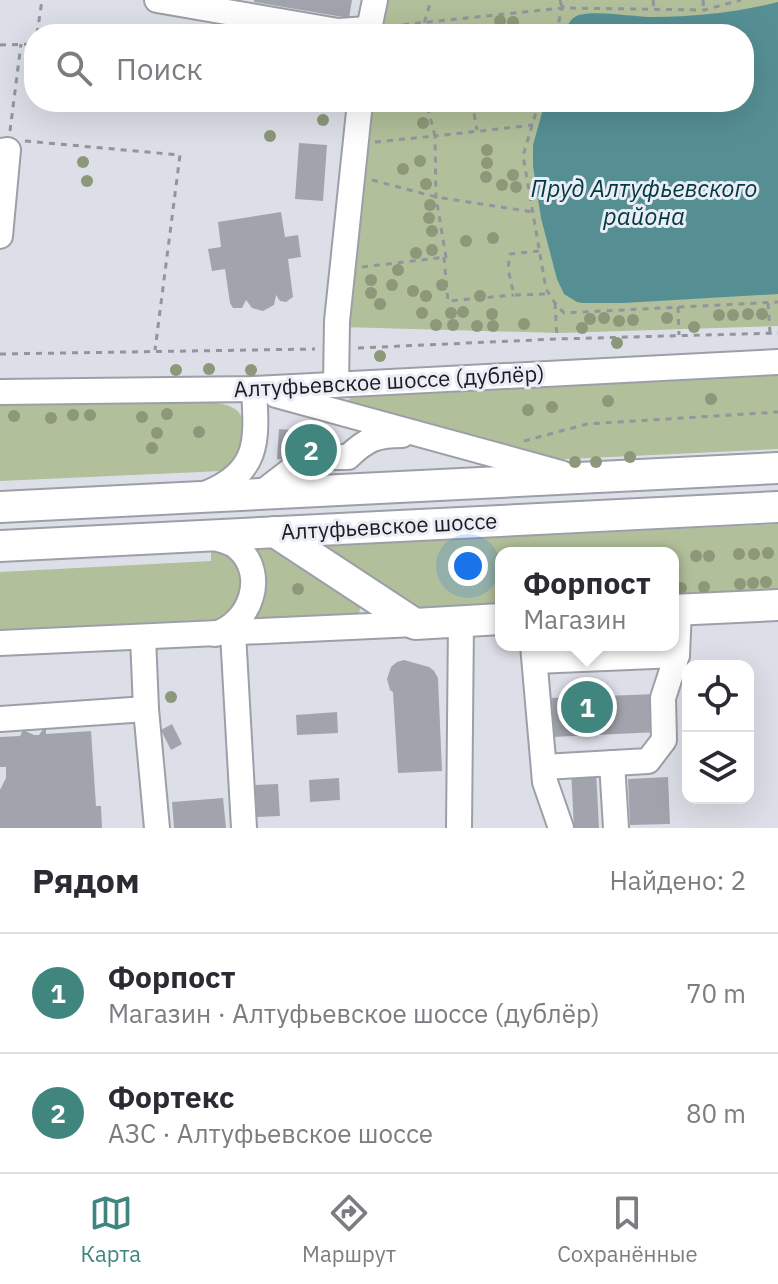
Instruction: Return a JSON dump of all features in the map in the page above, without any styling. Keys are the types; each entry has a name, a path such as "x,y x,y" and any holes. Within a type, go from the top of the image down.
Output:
{"main road":[{"name":"Алтуфьевское шоссе","path":"0,507 778,468"},
{"name":"Алтуфьевское шоссе","path":"0,546 778,507"},
{"path":"275,532 415,624 495,619"},
{"path":"679,610 778,605"}],"street":[{"path":"157,0 297,24"},
{"path":"370,24 375,0"},
{"path":"359,112 330,393 420,435 535,467 595,477"},
{"path":"0,236 6,147"},
{"name":"Алтуфьевское шоссе (дублёр)","path":"0,392 254,389 330,393 778,362"},
{"path":"193,497 231,481 245,465 254,443 254,389"},
{"path":"260,494 308,457 348,457 369,439 420,435"},
{"path":"195,536 221,539 238,548 250,564 253,578 250,601 244,614 223,634 244,828"},
{"path":"459,828 461,621"},
{"path":"0,643 415,624"},
{"path":"143,637 157,828"},
{"path":"544,767 648,761 664,740 663,698 677,651"},
{"path":"561,828 545,782 534,653 677,655"},
{"path":"0,719 146,709"},
{"path":"612,763 616,828"}],"path":[{"path":"38,24 42,0"},
{"path":"423,22 431,0"},
{"path":"560,0 562,8"},
{"path":"558,24 567,0"},
{"path":"653,0 654,9"},
{"path":"703,0 704,10"},
{"path":"412,24 562,8 704,10 741,0"},
{"path":"0,45 21,44 6,147 180,155 155,352"},
{"path":"429,112 435,136 436,197 448,301 549,294"},
{"path":"474,112 477,131"},
{"path":"536,112 523,156 546,289 564,313 778,302"},
{"path":"355,144 533,125"},
{"path":"352,175 436,197 533,212"},
{"path":"514,295 508,269 510,254 539,251"},
{"path":"342,269 444,257"},
{"path":"555,303 557,339"},
{"path":"768,303 770,333"},
{"path":"678,307 679,335"},
{"path":"0,354 335,349 778,333"},
{"path":"516,443 587,424 778,412"}],"green space":[{"path":"385,0 778,0 778,326 559,333 342,327 368,112 754,112 754,24 379,24"},
{"path":"778,373 778,449 547,460 344,402 359,397"},
{"path":"210,402 235,409 242,418 246,432 247,442 241,442 234,458 222,471 0,481 0,404"},
{"path":"778,524 778,592 679,598 679,547 495,547 495,607 419,612 314,546"},
{"path":"249,549 277,549 361,602 359,614 250,619"},
{"path":"211,550 219,550 239,561 243,598 222,619 0,630 0,572 211,561"}],"water":[{"name":"Пруд Алтуфьевского района","path":"778,2 778,294 623,303 577,302 564,294 557,279 541,218 533,145 542,112 754,112 754,24 569,23 576,16 586,14 654,17 732,11"}],"building":[{"path":"254,0 352,0 349,18"},
{"path":"299,143 327,145 323,201 295,199"},
{"path":"281,212 285,237 298,235 301,257 288,259 293,297 286,302 280,301 276,295 274,305 263,311 252,308 246,300 242,308 233,308 225,269 212,271 208,249 221,247 218,222"},
{"path":"279,429 292,430 291,436 332,439 330,464 277,459"},
{"path":"404,660 429,667 438,678 442,771 398,773 393,692 387,679 391,667"},
{"path":"656,694 658,732 553,737 552,698"},
{"path":"337,712 338,733 297,735 296,715"},
{"path":"172,724 182,744 171,750 161,730"},
{"path":"44,728 46,734 91,731 96,806 101,806 102,828 0,828 0,790 6,778 6,767 0,767 0,737 20,736 23,730 39,735"},
{"path":"596,770 599,828 574,828 571,771"},
{"path":"668,777 670,824 630,825 628,779"},
{"path":"339,778 340,800 310,802 309,780"},
{"path":"278,784 280,816 257,817 255,785"},
{"path":"223,798 226,828 174,828 172,802"}],"place":[{"name":"Фортекс","path":"311,450"},
{"name":"Форпост","path":"587,707"}]}
